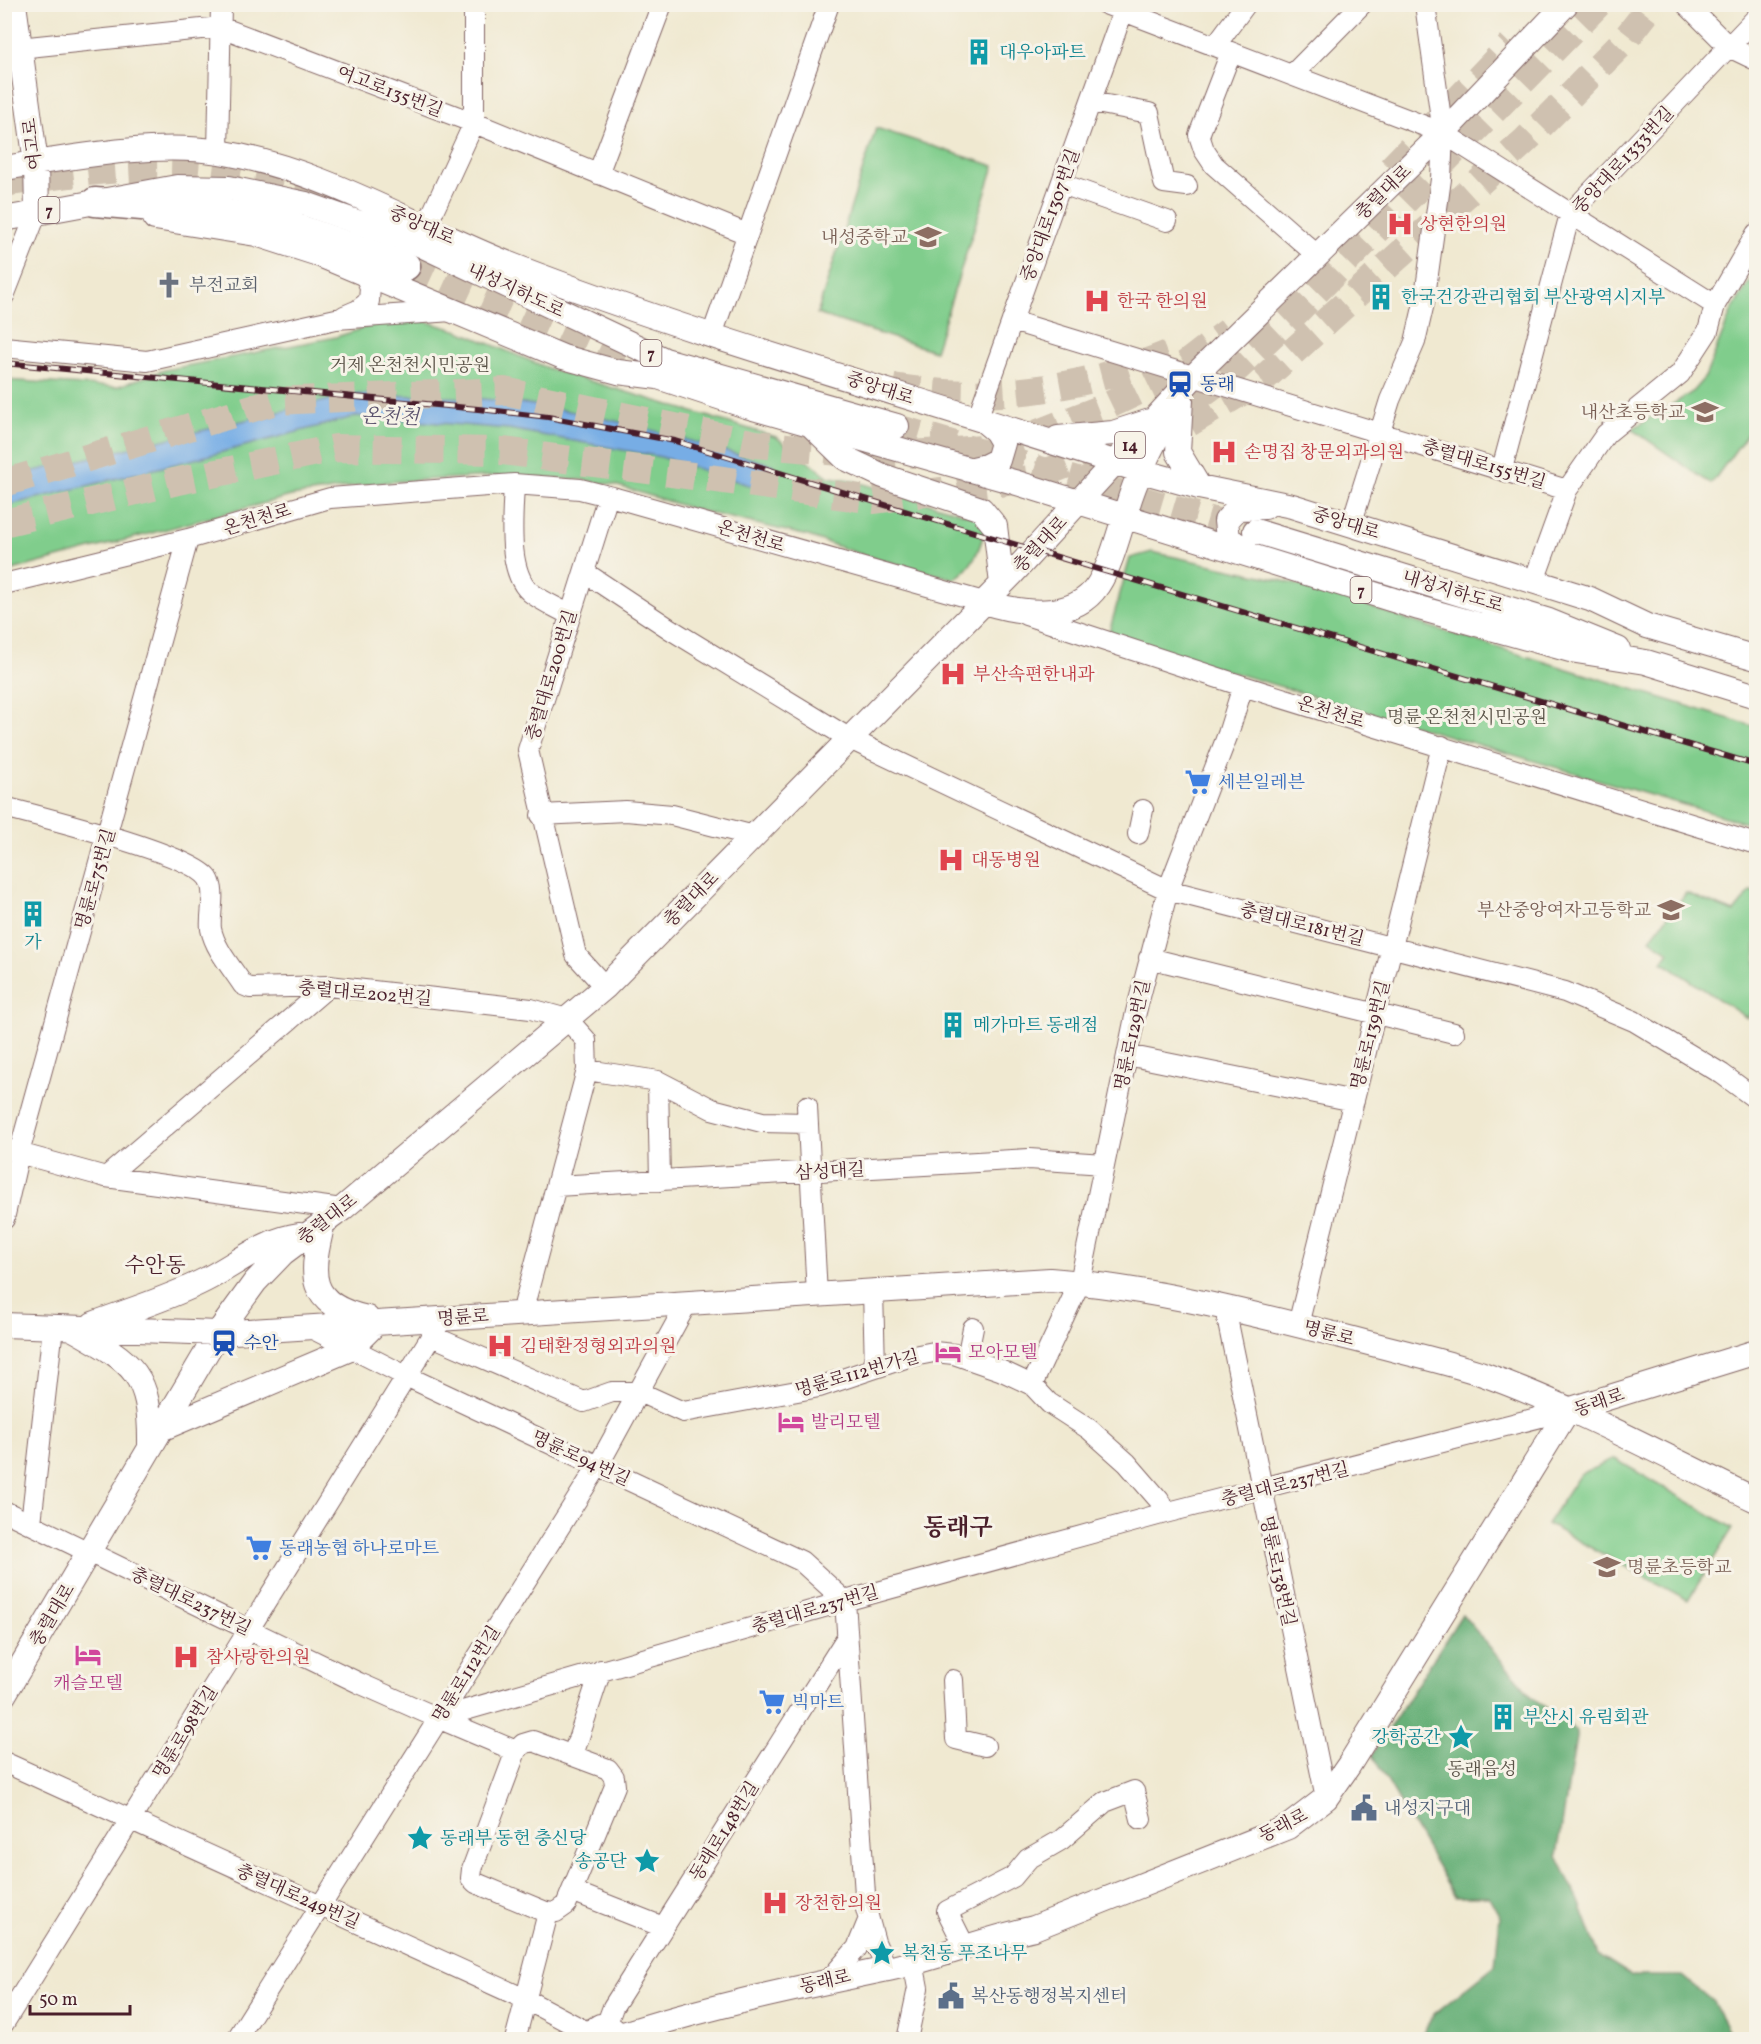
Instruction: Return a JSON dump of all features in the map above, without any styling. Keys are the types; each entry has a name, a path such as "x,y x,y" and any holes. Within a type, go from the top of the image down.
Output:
{"highway":[{"path":"95,202 224,213 288,225 406,266"}],"main road":[{"name":"여고로","path":"14,4 36,163 38,212"},
{"name":"충렬대로","path":"5,1693 218,1333 255,1282 283,1253 324,1222 605,987 850,739 997,595 1114,462 1189,382 1443,133 1566,4"},
{"name":"중앙대로","path":"4,168 147,150 218,152 286,167 341,188 513,265 712,335 1141,471 1199,487 1292,506 1590,599 1647,626 1756,658"},
{"name":"내성지하도로","path":"95,202 177,187 229,188 306,204 419,244 665,360 899,420 664,341 549,287 513,265"},
{"name":"7","path":"4,219 95,202"},
{"path":"95,202 170,222 256,234 315,253 563,357 618,372 658,377 746,406 1079,502"},
{"path":"807,422 845,459 884,476 981,509 995,526 997,595 1048,611 1073,607 1098,586 1141,471 1189,382"},
{"path":"1189,382 1178,452 1199,487"},
{"path":"1040,438 1082,438 1113,433 1155,419"},
{"path":"969,470 998,460 1003,443 996,431 981,420"},
{"name":"7","path":"1079,502 1419,608 1570,650 1646,662 1756,696"},
{"path":"1253,556 1228,538 1226,530 1230,515 1238,508 1292,506"},
{"name":"내성지하도로","path":"1257,525 1551,614 1647,626"},
{"name":"내성지하도로","path":"1551,614 1646,662"},
{"path":"324,1222 314,1263 322,1295 342,1311 382,1323"},
{"path":"68,1327 203,1281 242,1257 324,1222"},
{"name":"명륜로","path":"4,1325 218,1333 382,1323 437,1327 522,1313 1050,1280 1080,1282 1226,1308 1480,1373 1568,1410 1756,1500"},
{"path":"68,1327 116,1353 133,1368 150,1409 156,1438 351,1349 382,1323"},
{"name":"동래로","path":"603,2035 830,1979 887,1969 1034,1928 1288,1827 1326,1797 1568,1410 1755,1353"}],"street":[{"path":"218,152 221,4"},
{"path":"426,227 474,123 474,4"},
{"path":"598,174 662,4"},
{"path":"712,335 829,4"},
{"path":"1246,4 1223,49 1199,135 1204,150 1214,165 1318,256"},
{"path":"1292,75 1362,4"},
{"path":"1351,525 1379,433 1420,325 1441,178 1443,133 1425,4"},
{"path":"1686,4 1729,47 1756,60"},
{"path":"1114,8 1443,133 1715,305"},
{"name":"중앙대로1307번길","path":"981,420 1012,321 1091,102 1114,8"},
{"name":"중앙대로1333번길","path":"1502,468 1570,214 1756,18"},
{"name":"여고로135번길","path":"19,48 221,27 474,123 747,234"},
{"path":"1091,102 1149,113 1164,183 1187,186"},
{"path":"1062,184 1167,221"},
{"path":"4,296 38,212"},
{"path":"1534,581 1567,490 1606,434 1680,374 1708,331 1715,305 1756,234"},
{"path":"336,319 358,310 369,301 370,287 364,273"},
{"path":"4,347 147,361 336,319 457,311"},
{"path":"1012,321 1189,382"},
{"name":"충렬대로155번길","path":"1189,382 1502,468 1567,490"},
{"path":"514,484 511,537 520,577 530,591 570,615"},
{"name":"온천천로","path":"4,584 188,540 330,498 514,484 580,489 997,595 1243,686 1756,844"},
{"name":"충렬대로200번길","path":"605,987 576,955 541,815 528,750 608,496"},
{"name":"명륜로75번길","path":"4,1219 12,1151 108,835 188,540"},
{"name":"충렬대로181번길","path":"584,572 670,629 850,739 1168,890 1565,992 1603,1005 1722,1074 1756,1099"},
{"name":"명륜로129번길","path":"1032,1385 1080,1282 1149,958 1168,890 1228,734 1243,686"},
{"name":"명륜로139번길","path":"1298,1325 1442,746"},
{"name":"충렬대로202번길","path":"4,807 108,835 188,864 208,878 211,891 211,928 216,943 243,985 250,988 329,986 531,1009 567,1018"},
{"path":"1138,834 1143,810"},
{"path":"541,815 626,811 672,815 754,836"},
{"path":"1149,958 1454,1033"},
{"path":"106,1177 329,986"},
{"path":"522,1313 587,1070 586,1040 567,1018"},
{"path":"1127,1055 1354,1101"},
{"path":"587,1070 658,1080 712,1109 762,1122 807,1114 817,1295"},
{"path":"658,1080 660,1180"},
{"path":"12,1151 106,1177 324,1222"},
{"name":"삼성대길","path":"556,1186 1029,1160 1104,1164"},
{"path":"873,1292 875,1368"},
{"name":"명륜로112번길","path":"236,2040 598,1466 687,1303"},
{"name":"명륜로138번길","path":"1226,1308 1261,1490 1326,1797"},
{"path":"31,1523 68,1327"},
{"name":"명륜로94번길","path":"309,1327 406,1376 801,1561 845,1601"},
{"path":"437,1327 584,1402 612,1392 639,1392"},
{"name":"명륜로98번길","path":"4,2023 437,1327"},
{"path":"967,1358 973,1328"},
{"name":"명륜로112번가길","path":"639,1392 683,1412 819,1387 933,1352 967,1358 1032,1385 1049,1403 1089,1429 1127,1463 1159,1500 1165,1513"},
{"name":"충렬대로237번길","path":"4,1511 438,1718 845,1601 1165,1513 1568,1410"},
{"path":"845,1601 868,1921 887,1969"},
{"name":"동래로148번길","path":"603,2035 613,2007 847,1637"},
{"path":"573,1755 602,1670"},
{"path":"953,1680 956,1739 985,1746"},
{"path":"438,1718 516,1751"},
{"path":"532,1741 608,1769 614,1777 615,1786 566,1905 548,1914 476,1883 471,1878 472,1869 516,1751 523,1744 532,1741"},
{"name":"충렬대로249번길","path":"4,1762 603,2035"},
{"path":"965,1947 947,1911 1013,1877 1028,1859 1061,1840 1105,1802 1134,1791 1141,1819"},
{"path":"572,1891 663,1928"},
{"path":"515,2040 548,1914"},
{"path":"830,1979 857,1948 868,1921"},
{"path":"907,2040 918,1988 913,1962"}],"green space":[{"path":"876,128 994,166 935,351 817,314"},
{"name":"내산초등학교","path":"1750,281 1756,286 1756,422 1711,484 1632,429 1691,393 1705,377 1732,310"},
{"name":"거제 온천천시민공원","path":"414,318 459,331 550,369 776,437 829,477 850,480 976,517 985,529 978,551 971,564 954,579 860,554 808,536 693,509 615,485 583,480 495,476 387,482 291,496 5,572 4,380 116,387 165,370 336,337 386,321"},
{"name":"명륜 온천천시민공원","path":"1152,552 1276,579 1340,596 1405,619 1756,727 1756,826 1108,636 1130,558"},
{"path":"1751,891 1756,893 1756,1006 1747,1018 1662,962 1669,952 1650,939 1686,893 1734,912"},
{"path":"1615,1459 1733,1528 1688,1600 1547,1524 1580,1474"},
{"name":"동래읍성","path":"1462,1614 1532,1697 1577,1731 1557,1856 1579,1901 1599,1955 1632,1976 1682,1976 1713,2002 1733,2039 1419,2039 1434,2014 1495,1965 1500,1917 1489,1897 1455,1897 1372,1755"}],"water":[{"name":"온천천","path":"354,394 483,399 593,416 630,424 773,465 772,482 768,491 661,457 509,429 357,416 5,506 5,478"}],"tunnel":[{"path":"4,523 174,482 336,448 503,451 875,500 1029,479 1127,441 1189,403 1237,368 1298,310 1598,4"},
{"path":"1189,423 1262,380 1526,140 1624,41 1653,4"},
{"path":"1391,169 1511,45"},
{"path":"4,183 107,170 190,169 253,179 334,204"},
{"path":"406,266 600,354 647,369"},
{"path":"4,483 276,401 504,391 756,444 880,456 999,448 1103,408 1151,385 1186,364 1229,331"},
{"path":"893,387 963,394 1033,390 1101,377 1168,354"},
{"path":"897,426 1255,531"}],"railway":[{"path":"4,363 488,410 548,417 675,441 1756,765"}],"place":[{"name":"대우아파트","path":"979,52"},
{"name":"상현한의원","path":"1400,224"},
{"name":"내성중학교","path":"928,237"},
{"name":"부전교회","path":"169,285"},
{"name":"한국건강관리협회 부산광역시지부","path":"1381,297"},
{"name":"한국 한의원","path":"1097,301"},
{"name":"동래","path":"1180,384"},
{"name":"내산초등학교","path":"1705,412"},
{"name":"손명집 창문외과의원","path":"1224,452"},
{"name":"부산속편한내과","path":"953,674"},
{"name":"세븐일레븐","path":"1198,782"},
{"name":"대동병원","path":"951,860"},
{"name":"부산중앙여자고등학교","path":"1671,910"},
{"name":"가","path":"33,914"},
{"name":"메가마트 동래점","path":"953,1025"},
{"name":"수안","path":"224,1343"},
{"name":"김태환정형외과의원","path":"500,1346"},
{"name":"모아모텔","path":"948,1352"},
{"name":"발리모텔","path":"791,1422"},
{"name":"동래농협 하나로마트","path":"259,1548"},
{"name":"명륜초등학교","path":"1607,1567"},
{"name":"캐슬모텔","path":"88,1655"},
{"name":"참사랑한의원","path":"186,1657"},
{"name":"빅마트","path":"772,1702"},
{"name":"부산시 유림회관","path":"1503,1717"},
{"name":"강학공간","path":"1461,1737"},
{"name":"내성지구대","path":"1364,1808"},
{"name":"동래부 동헌 충신당","path":"420,1838"},
{"name":"송공단","path":"647,1861"},
{"name":"장천한의원","path":"775,1903"},
{"name":"복천동 푸조나무","path":"882,1953"},
{"name":"복산동행정복지센터","path":"951,1996"}],"district":[{"name":"수안동","path":"155,1265"},
{"name":"동래구","path":"958,1527"}]}
